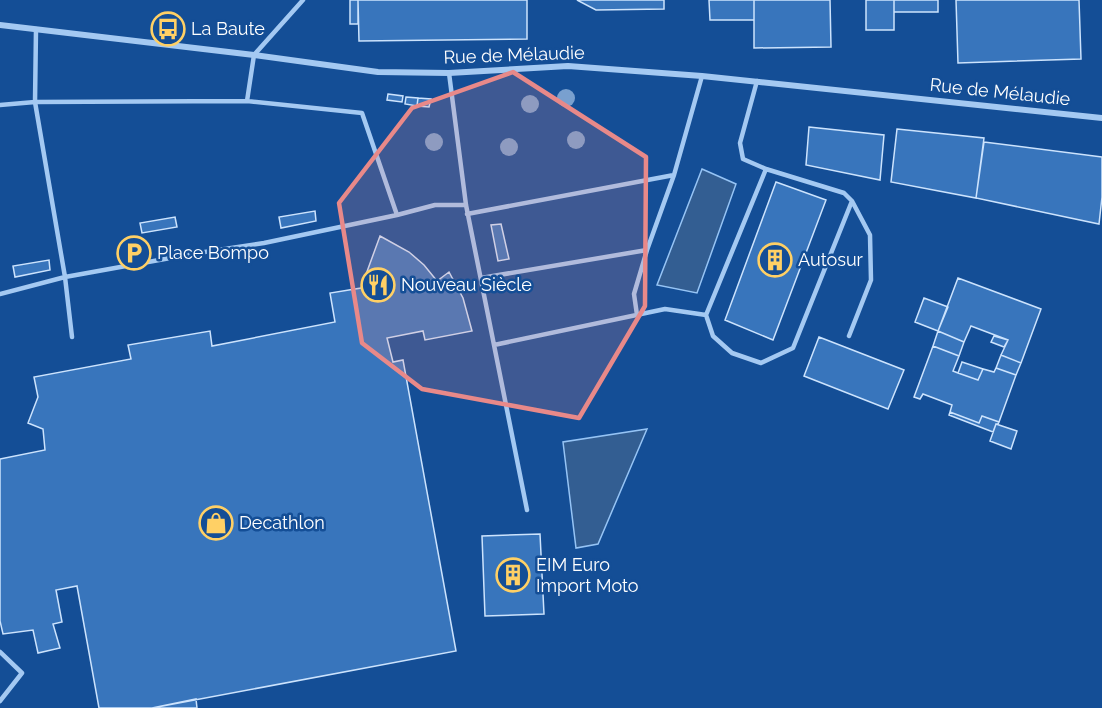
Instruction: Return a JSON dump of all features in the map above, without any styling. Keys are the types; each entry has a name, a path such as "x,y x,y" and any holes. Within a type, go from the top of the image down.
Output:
{"street":[{"name":"Rue de Mélaudie","path":"0,25 378,72 449,73 568,66 757,81 1102,118"}],"lane":[{"path":"248,101 254,55 303,0"},
{"path":"36,29 35,102 65,277 72,337"},
{"path":"449,73 467,214 527,510"},
{"path":"637,315 634,294 674,175 702,76"},
{"path":"757,81 740,143 743,159 766,169 844,193 852,201 870,235 871,280 849,336"},
{"path":"0,105 35,102 248,101 362,113 397,215"},
{"path":"766,169 706,315 713,336 732,353 761,363 793,348 852,201"},
{"path":"467,214 674,175"},
{"path":"0,294 65,277 264,243 435,205 466,205"},
{"path":"480,278 647,250"},
{"path":"494,345 665,309 706,315"},
{"path":"0,652 22,674 0,701"}],"highlighted area":[{"path":"513,72 646,157 645,306 579,418 422,389 362,343 339,203 412,108"}],"water":[{"path":"702,169 736,184 697,293 657,285"},
{"path":"647,429 598,544 576,548 563,442"}],"building":[{"path":"350,0 358,0 358,24 350,24"},
{"path":"358,0 527,0 527,39 359,41"},
{"path":"577,0 664,0 664,9 596,10"},
{"path":"709,0 754,0 754,20 710,20"},
{"path":"754,0 830,0 831,47 754,48"},
{"path":"866,0 894,0 894,30 866,30"},
{"path":"894,0 938,0 938,12 894,12"},
{"path":"956,0 1079,0 1081,59 958,63"},
{"path":"161,17 172,18 171,25 161,24"},
{"path":"388,94 403,96 402,102 387,100"},
{"path":"406,97 418,98 417,106 405,104"},
{"path":"418,98 431,99 429,107 417,106"},
{"path":"809,127 884,135 880,180 806,165"},
{"path":"897,129 984,138 976,198 891,182"},
{"path":"984,142 1102,157 1099,224 976,198"},
{"name":"Autosur","path":"776,182 826,200 773,340 725,320"},
{"path":"315,211 316,221 281,228 279,217"},
{"path":"175,217 177,227 142,233 140,223"},
{"path":"501,224 509,259 498,261 491,225"},
{"name":"Decathlon","path":"380,236 409,252 437,281 449,272 463,298 472,331 425,340 423,331 387,338 393,362 403,360 456,651 152,708 99,708 77,586 56,590 62,622 53,624 60,648 38,653 33,630 3,634 0,621 0,459 45,450 43,429 28,423 38,397 34,377 131,359 128,345 210,331 212,346 335,322 330,293 361,288"},
{"path":"49,260 50,270 15,277 13,266"},
{"path":"958,278 1041,309 1021,363 1001,355 1008,340 971,326 964,342 938,331"},
{"path":"924,298 948,307 938,331 915,322"},
{"path":"938,331 964,342 959,356 933,346"},
{"path":"994,336 1008,340 1004,347 991,342"},
{"path":"819,337 904,370 888,409 804,376"},
{"path":"933,346 959,356 953,371 978,380 983,369 994,372 996,368 1016,375 999,422 982,416 979,423 950,412 952,405 923,394 920,399 914,397"},
{"path":"1001,355 1021,363 1016,375 996,368"},
{"path":"962,362 983,369 978,380 958,373"},
{"path":"950,412 979,423 982,416 999,422 993,432 949,415"},
{"path":"996,424 1017,431 1011,449 990,441"},
{"name":"EIM Euro Import Moto","path":"540,534 544,614 485,616 482,536"},
{"path":"196,699 197,708 152,708"}],"place":[{"name":"La Baute","path":"168,29"},
{"name":"Place Bompo","path":"134,253"},
{"name":"Autosur","path":"775,260"},
{"name":"Nouveau Siècle","path":"378,285"},
{"name":"Decathlon","path":"216,523"},
{"name":"EIM Euro Import Moto","path":"513,575"}]}
